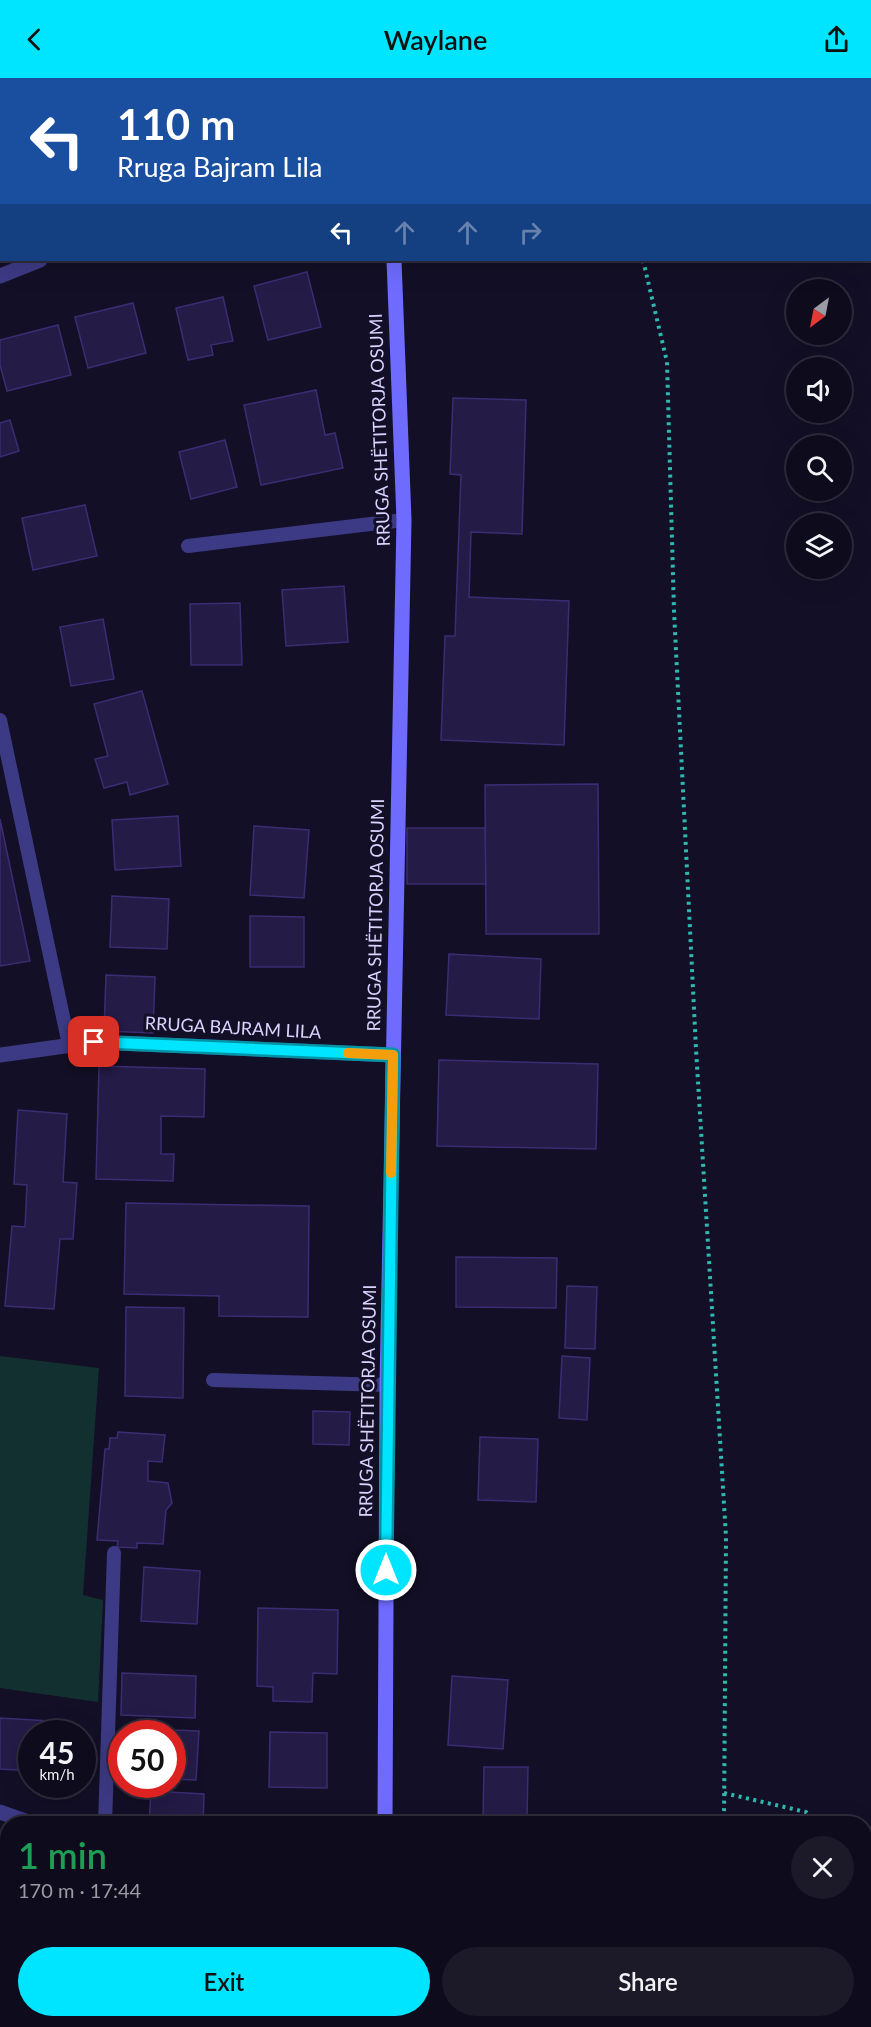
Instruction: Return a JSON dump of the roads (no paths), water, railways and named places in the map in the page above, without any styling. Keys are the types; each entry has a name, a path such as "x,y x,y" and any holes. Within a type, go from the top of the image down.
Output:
{"main road":[{"name":"RRUGA SHËTITORJA OSUMI","path":"385,1816 387,1385 404,520 394,261"}],"street":[{"path":"0,276 38,261"},
{"name":"RRUGA BAJRAM LILA","path":"0,1055 94,1042 393,1055"}],"lane":[{"path":"188,546 404,520"},
{"path":"0,720 69,1045"},
{"path":"213,1380 387,1385"},
{"path":"105,1816 114,1553"}]}
